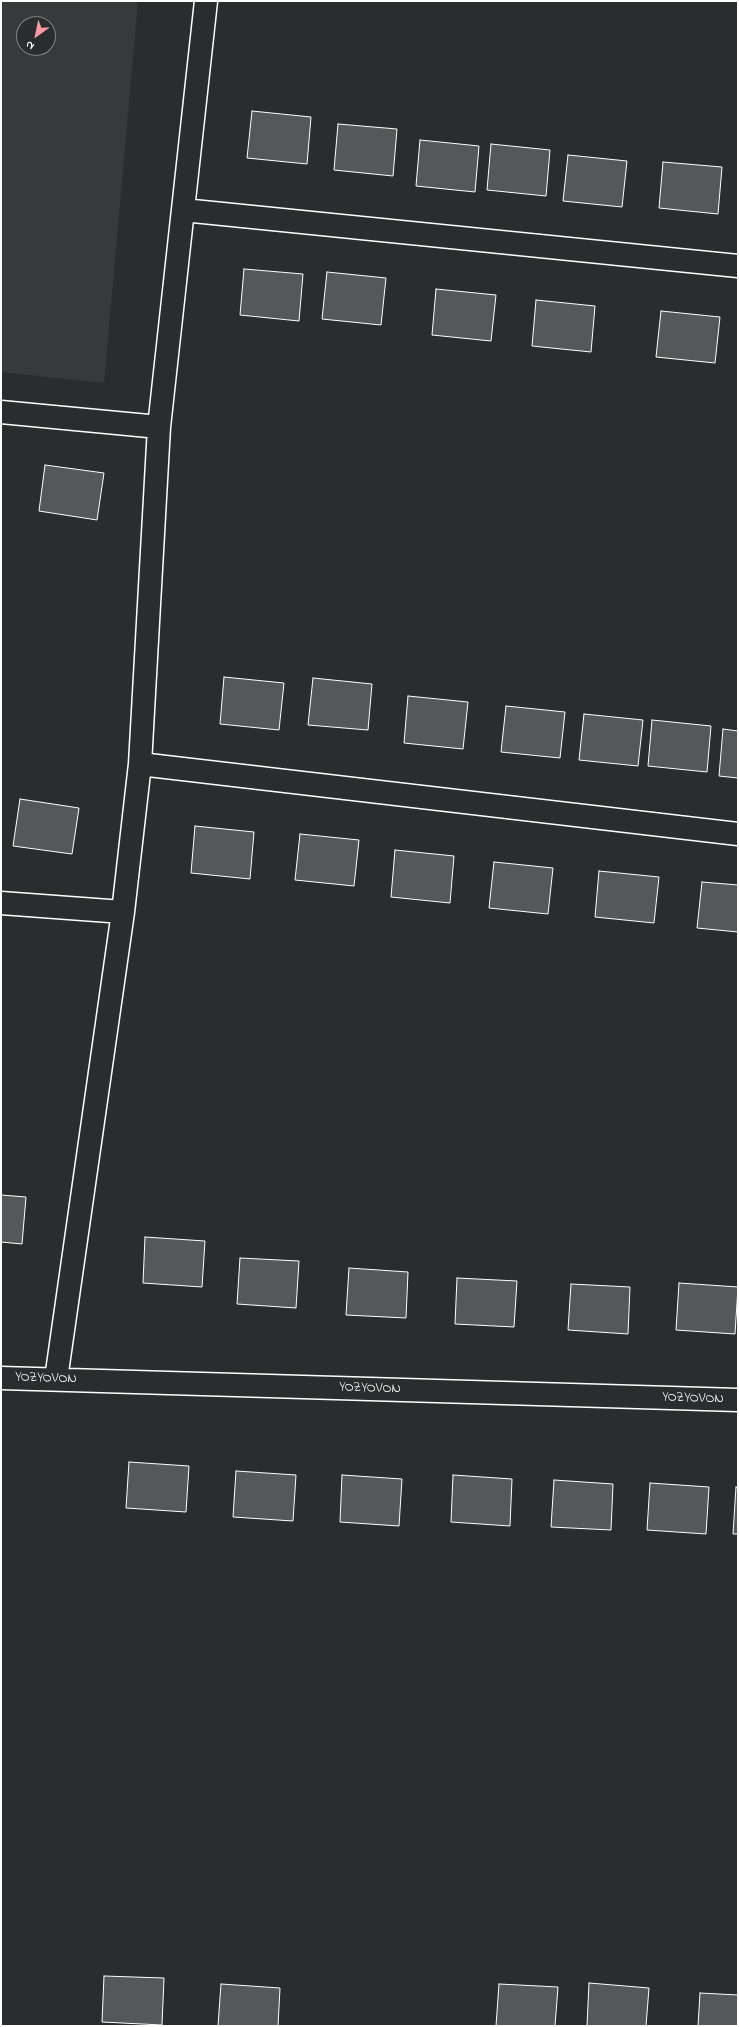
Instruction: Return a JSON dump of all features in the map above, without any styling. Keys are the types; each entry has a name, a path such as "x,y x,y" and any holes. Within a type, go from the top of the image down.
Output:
{"street":[{"path":"56,1379 123,912 140,764 158,427 206,1"},
{"path":"183,210 738,266"},
{"path":"1,412 158,427"},
{"path":"140,764 738,834"},
{"path":"1,903 123,912"},
{"name":"YOZYOVON","path":"1,1378 738,1400"}],"shaded area":[{"path":"1,1 138,1 104,383 1,372"}],"building":[{"path":"252,111 311,117 307,164 247,158"},
{"path":"338,124 397,129 393,176 334,170"},
{"path":"420,140 479,146 475,192 416,186"},
{"path":"491,144 550,150 546,196 487,190"},
{"path":"568,155 627,161 622,207 563,201"},
{"path":"663,162 722,167 718,214 659,208"},
{"path":"244,269 303,274 299,321 240,315"},
{"path":"327,272 386,278 381,325 322,319"},
{"path":"436,289 496,295 491,341 432,335"},
{"path":"536,300 595,306 591,352 532,346"},
{"path":"661,311 720,317 715,363 656,357"},
{"path":"45,465 104,473 97,520 39,511"},
{"path":"224,677 284,683 279,730 220,724"},
{"path":"313,678 372,684 368,730 308,725"},
{"path":"408,696 468,702 463,749 404,743"},
{"path":"506,706 565,712 560,758 501,752"},
{"path":"584,714 643,720 638,766 579,760"},
{"path":"652,720 711,726 707,772 648,766"},
{"path":"723,729 738,731 738,778 719,776"},
{"path":"20,799 79,808 72,854 13,846"},
{"path":"195,826 254,832 250,879 191,873"},
{"path":"300,834 359,840 354,886 295,880"},
{"path":"395,850 454,856 450,903 391,897"},
{"path":"494,862 553,868 548,914 489,908"},
{"path":"599,871 659,877 654,923 595,917"},
{"path":"702,882 738,885 738,932 697,928"},
{"path":"1,1195 26,1197 22,1244 1,1242"},
{"path":"145,1237 205,1241 202,1287 143,1283"},
{"path":"240,1258 299,1261 296,1308 237,1304"},
{"path":"349,1268 408,1272 406,1318 346,1315"},
{"path":"457,1278 517,1281 514,1327 455,1324"},
{"path":"679,1283 738,1287 735,1334 676,1330"},
{"path":"571,1284 630,1287 628,1334 568,1330"},
{"path":"129,1462 189,1466 186,1512 126,1508"},
{"path":"236,1471 296,1475 293,1521 233,1517"},
{"path":"342,1475 402,1479 399,1526 340,1522"},
{"path":"453,1475 512,1479 510,1526 451,1522"},
{"path":"554,1480 613,1484 611,1530 551,1527"},
{"path":"650,1483 709,1487 706,1534 647,1530"},
{"path":"736,1487 738,1488 738,1534 733,1534"},
{"path":"104,1976 164,1978 162,2025 102,2022"},
{"path":"589,1983 649,1988 646,2026 587,2026"},
{"path":"221,1984 280,1988 278,2026 218,2026"},
{"path":"499,1984 558,1987 555,2026 496,2026"},
{"path":"700,1993 738,1995 738,2026 698,2026"}]}
